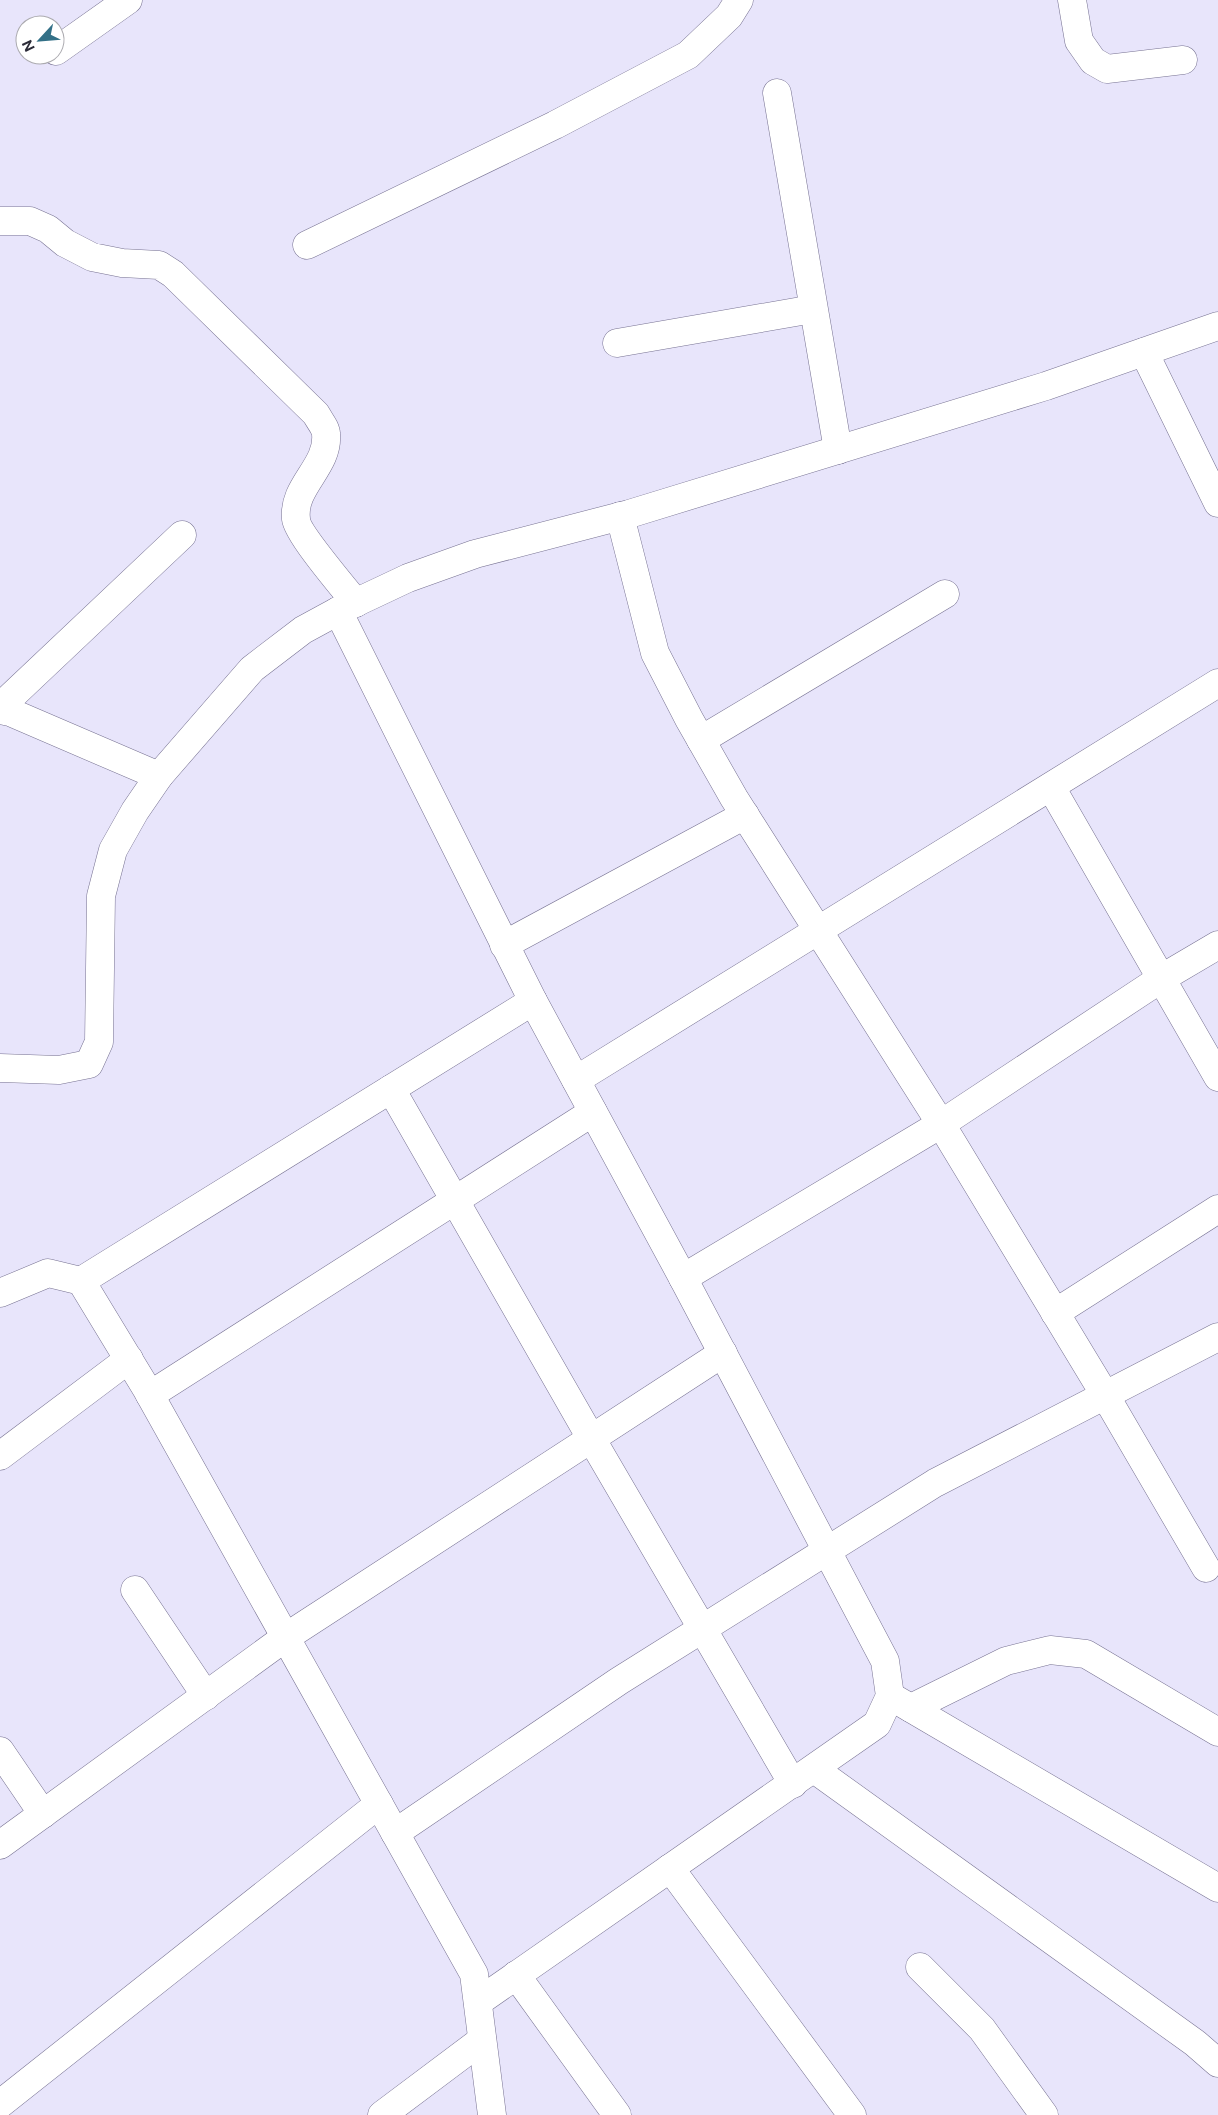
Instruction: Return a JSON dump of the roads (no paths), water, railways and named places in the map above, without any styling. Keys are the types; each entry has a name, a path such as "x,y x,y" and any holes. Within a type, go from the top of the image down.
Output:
{"street":[{"path":"65,44 128,0"},
{"path":"307,245 555,126 688,54 730,16 739,0"},
{"path":"1072,0 1079,40 1092,61 1107,69 1183,60"},
{"path":"777,93 838,450"},
{"path":"0,220 30,221 48,229 66,243 92,257 122,263 159,265 173,274 316,414 326,433 325,452 297,497 295,520 347,607 504,945 684,1278 885,1661 901,1702 1218,1888"},
{"path":"618,343 814,309"},
{"path":"0,1068 59,1070 89,1064 99,1042 101,896 113,850 135,810 159,776 252,669 303,630 408,578 475,554 620,516 838,450 1046,386 1218,326"},
{"path":"1144,352 1218,503"},
{"path":"620,516 655,653 701,740 745,815 941,1124 1105,1395 1206,1568"},
{"path":"159,776 0,709 182,535"},
{"path":"701,740 945,594"},
{"path":"576,1080 1218,683"},
{"path":"1051,787 1218,1077"},
{"path":"504,945 745,815"},
{"path":"684,1278 941,1124 1162,978 1218,945"},
{"path":"81,1281 533,1001"},
{"path":"391,1089 591,1438 704,1628 804,1776 1178,2031 1218,2063"},
{"path":"150,1395 593,1112"},
{"path":"1055,1313 1218,1209"},
{"path":"0,1293 48,1273 81,1281 129,1359 474,1974 492,2115"},
{"path":"395,1833 619,1681 935,1483 1218,1337"},
{"path":"0,1846 286,1637 723,1354"},
{"path":"0,1456 129,1359"},
{"path":"135,1590 206,1696"},
{"path":"478,2002 804,1776 877,1724 901,1702 1006,1661 1050,1650 1086,1654 1218,1732"},
{"path":"0,1751 43,1814"},
{"path":"0,2104 379,1804"},
{"path":"670,1868 852,2115"},
{"path":"920,1966 982,2029 1044,2115"},
{"path":"516,1975 617,2115"},
{"path":"382,2115 482,2040"}]}
